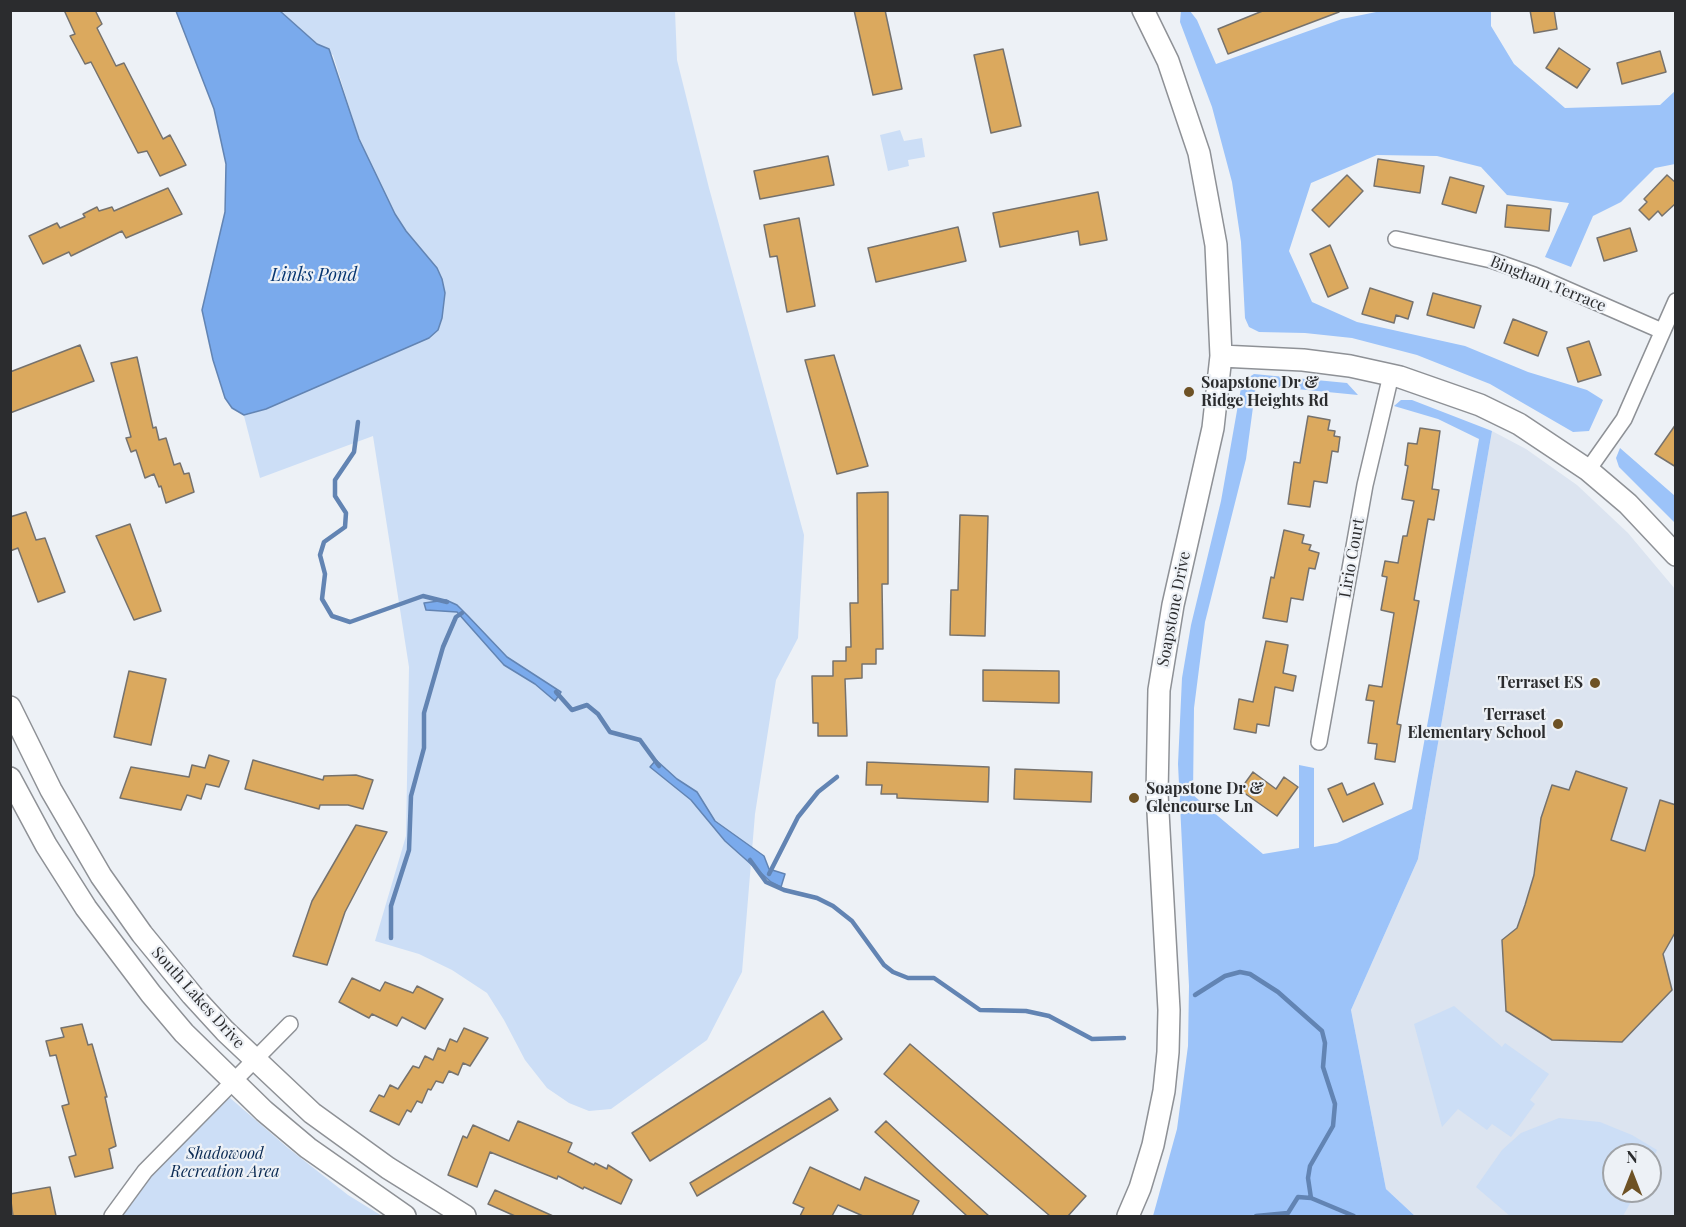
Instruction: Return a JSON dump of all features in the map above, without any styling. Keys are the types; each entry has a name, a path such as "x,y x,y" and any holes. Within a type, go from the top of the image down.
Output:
{"street":[{"name":"Soapstone Drive","path":"1128,1216 1140,1188 1153,1145 1164,1091 1168,1052 1169,1010 1157,794 1159,690 1166,640 1213,428 1221,356 1219,268 1211,207 1199,153 1168,61 1146,11"},
{"name":"Bingham Terrace","path":"1396,239 1491,260 1534,275 1662,331"},
{"path":"1588,470 1624,419 1676,301"},
{"path":"1221,356 1304,360 1391,375 1441,389 1480,405 1519,424 1588,470 1628,504 1676,555"},
{"name":"Lirio Court","path":"1319,742 1365,485 1391,375"},
{"name":"South Lakes Drive","path":"12,715 68,822 123,908 163,961 225,1031 254,1060 343,1137 465,1216"},
{"name":"South Lakes Drive","path":"10,778 65,877 119,953 184,1033 232,1080 308,1148 405,1216"},
{"path":"112,1216 145,1171 232,1080 290,1024"}],"shaded area":[{"path":"1181,10 1190,11 1197,20 1216,64 1342,19 1381,11 1491,11 1491,26 1514,64 1565,108 1660,105 1675,91 1675,164 1655,168 1621,202 1593,216 1571,267 1545,257 1569,203 1507,195 1481,167 1437,156 1377,155 1311,183 1289,251 1312,302 1357,322 1465,346 1528,372 1587,390 1603,400 1589,431 1573,432 1490,384 1417,355 1352,338 1305,333 1259,332 1249,327 1245,318 1241,242 1232,182 1212,107 1180,22"},
{"path":"1254,374 1347,383 1358,395 1256,385 1246,459 1205,622 1194,708 1193,795 1263,854 1299,848 1299,765 1314,768 1314,847 1337,843 1412,809 1479,439 1438,419 1394,406 1401,400 1412,400 1492,431 1418,859 1351,1010 1386,1189 1415,1216 1153,1216 1177,1129 1188,1046 1189,986 1178,764 1182,678 1191,625 1221,501 1241,388 1246,379"},
{"name":"Terraset Elementary School","path":"1492,431 1526,449 1577,485 1628,533 1675,589 1675,1216 1415,1216 1386,1189 1351,1010 1418,859"},
{"path":"1620,448 1675,496 1675,523 1619,467 1616,458"}],"green space":[{"path":"280,11 675,11 677,60 709,188 804,535 798,638 776,680 755,814 742,972 707,1040 611,1109 589,1111 569,1103 547,1088 525,1060 487,993 452,970 419,954 375,941 406,836 409,667 373,436 260,478 244,416 266,409 429,338 437,268 395,214 359,139 333,55"},
{"path":"900,130 904,141 922,138 925,157 908,160 909,166 888,171 880,135"},
{"path":"1454,1006 1502,1047 1505,1043 1549,1074 1530,1100 1535,1104 1511,1137 1492,1124 1487,1130 1458,1109 1442,1127 1414,1024"},
{"name":"Shadowood Recreation Area","path":"222,1091 288,1148 348,1195 382,1216 112,1216"},
{"path":"1559,1118 1600,1122 1645,1143 1602,1143 1602,1203 1630,1203 1623,1216 1510,1216 1476,1187 1502,1150 1521,1133"}],"water":[{"name":"Links Pond","path":"176,11 280,11 317,44 329,49 359,139 395,214 437,268 442,279 445,293 442,318 438,330 429,338 266,409 244,415 232,408 225,398 213,360 202,310 225,212 226,164 214,109"},
{"path":"446,600 457,605 507,657 561,692 555,701 535,684 504,665 457,612 426,610 424,603"},
{"path":"656,760 677,779 697,792 715,821 764,856 769,869 785,874 781,887 771,882 725,841 691,800 650,767"}],"building":[{"path":"64,10 95,10 102,24 97,28 116,66 124,63 163,139 170,135 186,165 160,176 147,151 138,153 91,62 85,64 70,36 75,34"},
{"path":"854,10 885,10 902,89 873,95"},
{"path":"1265,10 1339,10 1339,12 1228,54 1218,29"},
{"path":"1530,10 1554,10 1557,29 1534,33"},
{"path":"1559,48 1590,69 1577,88 1546,68"},
{"path":"1003,49 1021,126 991,133 974,55"},
{"path":"1660,51 1666,72 1622,84 1617,63"},
{"path":"828,156 834,185 760,199 754,171"},
{"path":"1378,159 1424,166 1420,193 1374,186"},
{"path":"1347,175 1363,191 1329,227 1312,210"},
{"path":"1667,175 1676,183 1676,203 1662,216 1658,211 1649,220 1639,210 1647,202 1644,199"},
{"path":"1450,177 1484,186 1476,213 1442,204"},
{"path":"168,188 182,214 126,238 122,231 71,256 69,252 43,264 29,236 57,223 60,228 85,217 83,214 97,207 99,211 112,207 114,211"},
{"path":"1098,192 1107,240 1080,245 1078,231 1000,247 993,213"},
{"path":"1507,205 1551,209 1549,231 1505,227"},
{"path":"799,218 815,306 787,312 777,256 770,257 764,225"},
{"path":"958,227 966,261 876,282 868,248"},
{"path":"1630,228 1637,251 1604,261 1597,238"},
{"path":"1330,245 1348,288 1328,297 1310,254"},
{"path":"1370,288 1413,302 1408,319 1396,315 1394,323 1362,314"},
{"path":"1433,293 1481,306 1474,328 1427,315"},
{"path":"1513,319 1547,332 1538,356 1504,343"},
{"path":"1589,341 1601,375 1578,382 1567,348"},
{"path":"80,345 94,381 10,413 10,372"},
{"path":"834,355 868,466 837,474 805,360"},
{"path":"137,357 153,428 156,427 159,440 166,438 174,465 180,463 184,474 189,473 194,492 166,503 161,486 159,487 154,474 145,478 136,450 131,452 126,438 131,437 111,363"},
{"path":"1308,416 1330,420 1328,430 1335,431 1334,436 1340,437 1338,452 1332,451 1327,483 1314,481 1310,507 1288,504 1294,462 1300,463"},
{"path":"1676,424 1676,467 1655,454"},
{"path":"1420,428 1440,431 1432,489 1439,490 1434,520 1428,519 1414,600 1419,601 1397,724 1401,725 1395,762 1375,759 1377,744 1368,743 1374,701 1366,700 1369,685 1382,687 1394,613 1381,610 1387,577 1382,576 1385,561 1398,563 1403,536 1407,536 1414,501 1402,499 1408,466 1405,465 1408,443 1417,444"},
{"path":"888,492 888,584 882,584 883,649 876,649 876,664 862,664 862,678 845,679 847,736 818,736 818,723 813,723 812,676 833,676 833,661 846,661 846,647 851,647 850,603 858,603 857,493"},
{"path":"26,512 36,540 45,538 65,592 38,602 18,548 10,551 10,517"},
{"path":"960,515 988,516 985,636 950,635 951,590 958,590"},
{"path":"130,524 161,611 134,620 96,536"},
{"path":"1284,530 1304,535 1302,543 1311,545 1309,550 1319,553 1315,569 1309,568 1303,600 1291,598 1287,622 1263,618"},
{"path":"1266,641 1288,645 1283,673 1296,676 1293,691 1275,687 1269,726 1257,724 1256,733 1234,729 1239,699 1253,702"},
{"path":"983,670 1059,671 1059,703 983,701"},
{"path":"129,671 166,679 151,745 114,737"},
{"path":"209,755 229,761 219,787 206,784 201,799 187,795 181,810 120,798 131,767 189,777 192,765 205,768"},
{"path":"253,760 323,780 324,776 356,775 373,780 363,809 348,805 320,805 319,809 245,789"},
{"path":"867,762 989,767 988,802 897,798 897,794 881,794 882,785 866,785"},
{"path":"1015,769 1092,772 1091,802 1014,799"},
{"path":"1576,771 1627,788 1611,840 1645,851 1660,800 1676,805 1676,931 1663,954 1672,990 1622,1042 1552,1040 1506,1011 1502,940 1517,928 1525,905 1534,875 1541,818 1552,785 1569,790"},
{"path":"1253,772 1276,789 1284,777 1298,787 1277,816 1240,790"},
{"path":"1342,783 1347,795 1374,783 1383,804 1343,822 1328,789"},
{"path":"356,825 387,832 345,912 327,965 293,956 312,901"},
{"path":"352,978 380,991 385,982 413,993 417,986 443,999 425,1029 402,1017 397,1026 372,1014 369,1018 339,1002"},
{"path":"823,1011 842,1039 650,1161 632,1133"},
{"path":"82,1024 88,1045 92,1044 107,1097 105,1097 116,1146 109,1149 113,1168 75,1177 69,1157 76,1155 62,1106 69,1104 56,1055 50,1056 46,1041 64,1037 61,1028"},
{"path":"464,1028 488,1038 470,1066 463,1063 458,1075 449,1071 443,1083 436,1081 431,1090 428,1089 422,1103 417,1101 411,1112 407,1110 399,1125 370,1111 379,1095 384,1097 390,1085 398,1089 413,1066 419,1068 425,1056 433,1060 438,1048 445,1051 450,1039 457,1042"},
{"path":"910,1044 1086,1196 1068,1216 1050,1216 884,1074"},
{"path":"830,1098 838,1110 697,1196 690,1183"},
{"path":"518,1121 572,1143 568,1152 594,1165 595,1163 607,1169 608,1165 632,1180 621,1204 558,1176 557,1179 490,1152 477,1187 448,1175 463,1136 467,1138 473,1125 509,1141"},
{"path":"886,1121 989,1216 967,1216 875,1132"},
{"path":"810,1167 860,1190 865,1177 919,1201 912,1216 863,1216 838,1205 832,1216 800,1216 804,1208 793,1203"},
{"path":"50,1187 56,1216 13,1216 10,1194"},
{"path":"495,1190 553,1216 515,1216 488,1204"}],"waterway":[{"path":"358,422 354,452 335,480 335,496 346,513 345,527 324,542 320,555 325,574 322,599 332,616 350,622 423,596 447,602"},
{"path":"391,938 391,906 409,850 411,796 424,748 424,713 443,647 456,617 462,613"},
{"path":"556,692 572,710 587,705 598,714 610,732 640,740 659,766"},
{"path":"769,874 798,817 818,792 837,777"},
{"path":"750,860 766,882 784,890 817,898 833,906 852,921 884,965 893,972 908,978 934,978 980,1010 1026,1011 1049,1016 1092,1039 1124,1038"},
{"path":"1195,995 1225,976 1240,972 1250,974 1278,992 1322,1031 1325,1043 1323,1067 1335,1104 1333,1126 1310,1166 1308,1178 1311,1198"},
{"path":"1256,1216 1288,1213 1298,1197 1311,1198 1354,1216"}],"place":[{"name":"Soapstone Dr & Ridge Heights Rd","path":"1189,392"},
{"name":"Terraset ES","path":"1595,683"},
{"name":"Terraset Elementary School","path":"1558,724"},
{"name":"Soapstone Dr & Glencourse Ln","path":"1134,798"}]}
